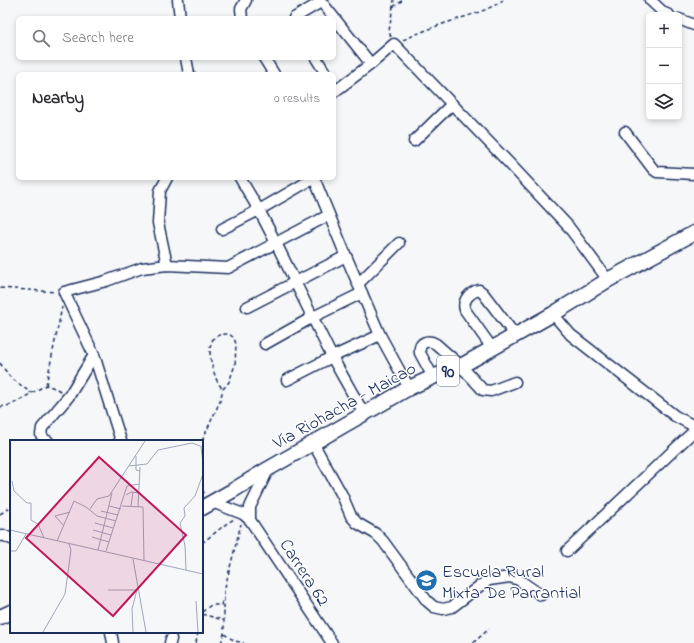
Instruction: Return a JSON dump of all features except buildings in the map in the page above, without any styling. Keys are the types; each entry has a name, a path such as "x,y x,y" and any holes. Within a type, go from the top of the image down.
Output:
{"highway":[{"name":"Vía Riohacha - Maicao","path":"207,505 409,388 461,366 553,314 608,280 694,233"},
{"path":"0,618 10,613"}],"street":[{"path":"178,0 180,16"},
{"path":"242,16 241,9 246,0"},
{"path":"650,0 663,12"},
{"path":"297,16 320,1 332,16"},
{"path":"336,20 372,64"},
{"path":"682,20 694,25"},
{"path":"336,89 372,64 394,44 568,226 608,280"},
{"path":"186,60 189,72"},
{"path":"267,60 273,72"},
{"path":"317,60 325,72"},
{"path":"414,141 452,104"},
{"path":"625,132 653,169 657,172 694,174"},
{"path":"166,180 160,191 158,222 167,265"},
{"path":"241,180 276,243 332,357 364,414"},
{"path":"222,229 259,210 311,180"},
{"path":"315,180 380,335 409,388"},
{"path":"121,440 94,355 64,292 106,281 142,268 167,265 228,268 329,215"},
{"path":"265,344 360,288 399,243"},
{"path":"248,307 346,256"},
{"path":"492,348 465,310 465,300 473,292 479,290 483,293 515,335"},
{"path":"553,314 571,335 693,431 566,551"},
{"path":"287,380 380,335"},
{"path":"433,377 419,349 426,342 431,341 461,366 483,390 491,391 515,382"},
{"path":"45,440 41,435 42,428 68,396 94,355"},
{"path":"313,443 342,495 350,516 357,523 376,534 383,541 427,601 434,607 443,609 452,607 489,580 510,577 519,580 541,595"},
{"path":"207,505 246,517 268,469"},
{"name":"Carrera 62","path":"246,517 332,643"},
{"path":"0,536 3,535 10,538"},
{"path":"111,633 113,643"}],"path":[{"path":"394,0 389,31 394,44 432,28 477,13 498,4 503,0"},
{"path":"393,7 403,0"},
{"path":"0,288 64,292 46,385"},
{"path":"202,440 220,401 223,389 229,382 235,365 236,344 234,338 229,334 222,334 215,338 210,347 216,379 223,389"},
{"path":"0,363 10,377 32,393"},
{"path":"0,407 12,405 46,385 55,388 68,396"},
{"path":"0,514 10,508"},
{"path":"203,542 226,524 246,517"},
{"path":"221,643 224,634 224,597 226,585 241,527 246,517"},
{"path":"203,612 211,606 221,605 224,597"},
{"path":"203,613 224,620"},
{"path":"473,643 489,629"},
{"path":"196,643 198,633"},
{"path":"224,634 235,641 244,643"}],"place":[{"name":"Escuela Rural Mixta De Parrantial","path":"427,581"}]}
